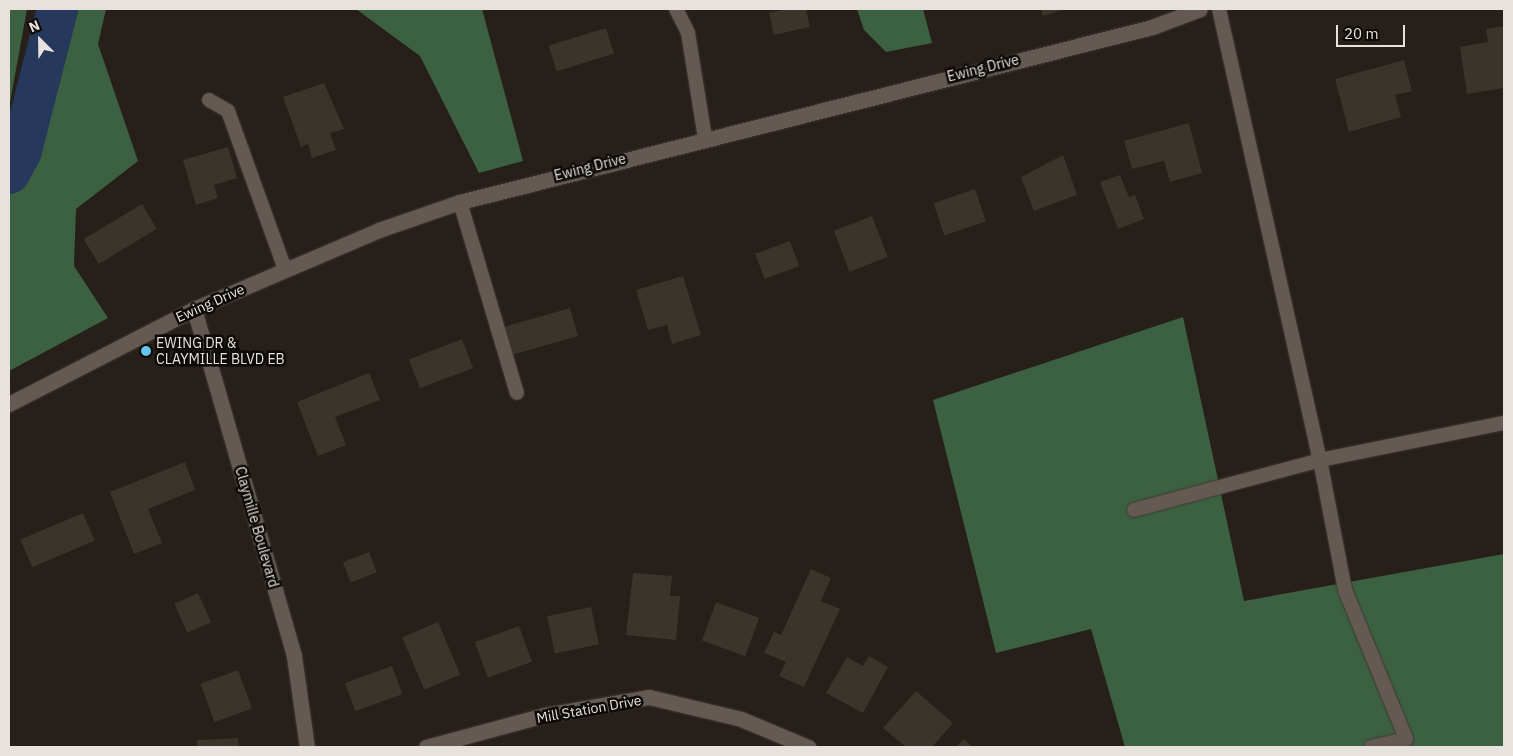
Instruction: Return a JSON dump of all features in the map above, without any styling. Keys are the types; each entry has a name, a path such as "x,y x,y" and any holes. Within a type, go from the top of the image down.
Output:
{"street":[{"name":"Ewing Drive","path":"9,404 194,308 285,269 460,202 705,138 1152,27 1200,9"},
{"name":"Claymille Boulevard","path":"194,308 294,656 307,747"},
{"name":"Mill Station Drive","path":"426,747 545,715 650,697 741,719 808,747"}],"lane":[{"path":"676,9 688,33 705,138"},
{"path":"1219,9 1320,460 1345,590 1406,743 1371,747"},
{"path":"209,100 228,111 285,269"},
{"path":"460,202 517,393"},
{"path":"1134,510 1320,460 1504,423"}],"green space":[{"path":"9,9 27,9 9,108"},
{"path":"67,9 106,9 98,44 138,161 76,209 74,266 108,318 9,371 9,196 32,162"},
{"path":"356,9 482,9 523,161 479,173 420,56"},
{"path":"857,9 923,9 932,43 886,52 864,30"},
{"path":"1183,317 1244,601 1504,554 1504,747 1125,747 1091,629 996,653 933,400"}],"building":[{"path":"787,9 806,9 810,27 774,35 769,13"},
{"path":"1041,9 1064,9 1043,16"},
{"path":"1504,26 1504,88 1467,94 1460,47 1488,42 1486,29"},
{"path":"606,28 614,54 557,71 549,46"},
{"path":"1404,60 1412,91 1395,95 1401,117 1349,132 1335,79"},
{"path":"324,83 344,129 330,133 336,150 312,158 308,144 301,147 283,97"},
{"path":"1189,123 1202,173 1170,182 1164,161 1132,169 1124,141"},
{"path":"228,147 237,178 214,185 218,198 196,205 183,160"},
{"path":"1063,155 1077,195 1034,211 1021,177"},
{"path":"1120,175 1129,197 1135,195 1144,219 1118,229 1100,182"},
{"path":"975,189 986,221 944,235 933,203"},
{"path":"142,204 157,229 99,264 84,239"},
{"path":"872,216 888,257 849,272 834,231"},
{"path":"790,241 799,266 764,279 755,254"},
{"path":"683,276 701,335 672,344 667,325 648,330 636,290"},
{"path":"570,308 578,336 510,355 502,328"},
{"path":"462,339 473,368 420,388 409,359"},
{"path":"369,373 380,400 335,417 346,445 318,456 297,402"},
{"path":"185,462 195,490 148,509 162,543 134,554 110,492"},
{"path":"83,513 95,541 32,567 20,540"},
{"path":"369,552 377,573 351,583 343,562"},
{"path":"811,569 831,578 821,601 840,609 804,687 779,676 786,662 764,653 774,632 781,635"},
{"path":"633,573 672,576 670,596 680,596 676,640 626,635"},
{"path":"198,593 211,622 187,633 174,604"},
{"path":"716,602 759,618 745,656 702,641"},
{"path":"591,607 599,644 555,654 547,616"},
{"path":"438,622 460,674 424,690 402,637"},
{"path":"519,626 532,662 488,678 475,642"},
{"path":"869,656 888,667 863,713 826,693 847,657 863,666"},
{"path":"392,666 402,694 355,711 345,683"},
{"path":"238,670 252,709 214,722 200,684"},
{"path":"916,691 953,723 932,747 906,747 883,728"},
{"path":"238,738 239,747 197,747 197,740"},
{"path":"964,739 972,747 956,747"}],"waterway":[{"path":"9,173 21,150 57,9"}],"place":[{"name":"EWING DR & CLAYMILLE BLVD EB","path":"146,351"}]}
